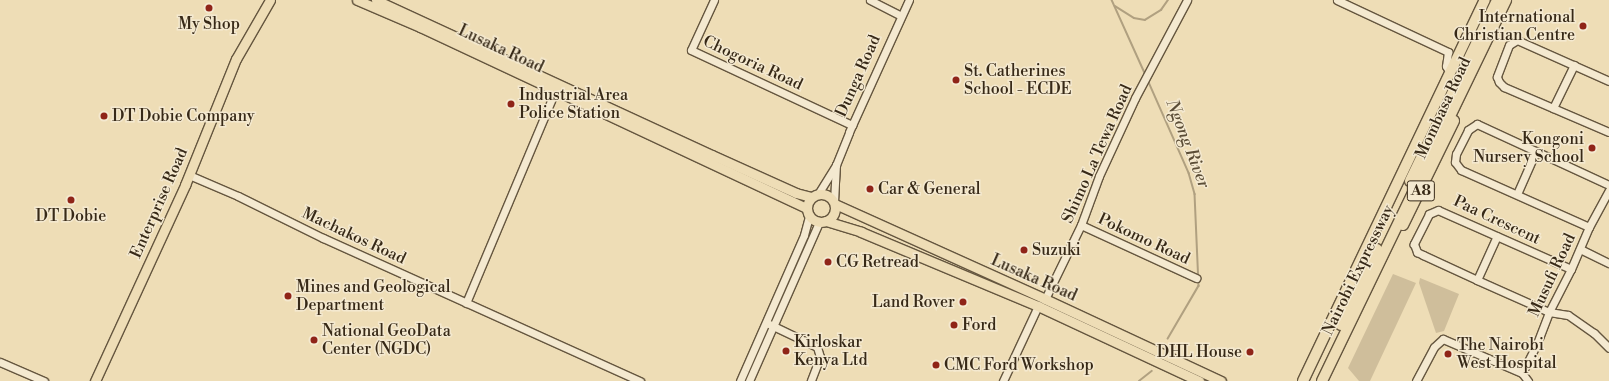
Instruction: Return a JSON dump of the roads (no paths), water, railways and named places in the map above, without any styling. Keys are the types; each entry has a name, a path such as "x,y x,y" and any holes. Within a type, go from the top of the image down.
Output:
{"highway":[{"name":"Mombasa Road","path":"1303,381 1485,0"},
{"name":"Nairobi Expressway","path":"1314,381 1497,0"},
{"name":"Nairobi Expressway","path":"1322,381 1438,138 1506,0"},
{"name":"Mombasa Road","path":"1330,381 1512,0"}],"main road":[{"name":"Enterprise Road","path":"249,37 263,0"},
{"name":"Enterprise Road","path":"95,381 188,175 236,59 270,0"},
{"name":"Lusaka Road","path":"357,0 555,91 808,212"},
{"name":"Lusaka Road","path":"376,0 712,155 796,192 814,196"},
{"path":"827,195 834,203 833,215 823,222 808,212 814,196 827,195"},
{"name":"Lusaka Road","path":"834,203 1221,381"},
{"name":"Lusaka Road","path":"823,222 861,232 1038,306 1199,381"}],"street":[{"name":"Chogoria Road","path":"714,0 692,50 852,124"},
{"path":"870,0 901,16"},
{"name":"Dunga Road","path":"814,196 836,165 852,124 901,16 910,0"},
{"name":"Shimo La Tewa Road","path":"1045,299 1081,225 1099,176 1135,98 1187,0"},
{"path":"1337,0 1448,52 1446,66 1450,73"},
{"path":"1609,81 1517,40 1509,45 1498,70 1497,77 1499,82 1504,87 1609,132"},
{"path":"1554,108 1574,65"},
{"path":"466,303 555,91"},
{"path":"1589,227 1461,170 1455,162 1456,154 1468,130 1477,124 1609,184"},
{"path":"1517,194 1536,151"},
{"name":"Dunga Road","path":"834,203 836,165"},
{"name":"Machakos Road","path":"188,175 640,381"},
{"name":"Musufi Road","path":"1522,373 1536,346 1549,312 1571,269 1589,227 1609,190"},
{"name":"Paa Crescent","path":"1571,269 1438,210 1429,214 1423,223 1414,244 1417,252 1477,280 1549,312 1568,315 1594,333 1609,348"},
{"path":"749,381 769,324 804,235 808,212"},
{"path":"740,381 823,222"},
{"name":"Pokomo Road","path":"1081,225 1196,278"},
{"path":"1477,280 1497,236"},
{"path":"1580,249 1609,264"},
{"path":"1003,381 1038,306"},
{"path":"769,324 817,347 820,356 811,381"},
{"path":"1416,381 1434,346 1443,339 1522,373 1528,381"},
{"path":"0,362 44,381"}],"waterway":[{"name":"Ngong River","path":"1112,0 1145,73"},
{"name":"Ngong River","path":"1115,6 1134,18 1145,20 1161,10 1168,0"},
{"name":"Ngong River","path":"1148,80 1189,173 1195,194 1199,286 1168,339"},
{"name":"Ngong River","path":"1139,381 1152,371"}],"place":[{"name":"My Shop","path":"209,8"},
{"name":"International Christian Centre","path":"1583,26"},
{"name":"St. Catherines School - ECDE","path":"956,80"},
{"name":"Industrial Area Police Station","path":"511,104"},
{"name":"DT Dobie Company","path":"104,116"},
{"name":"Kongoni Nursery School","path":"1592,148"},
{"name":"Car & General","path":"870,189"},
{"name":"DT Dobie","path":"71,200"},
{"name":"Suzuki","path":"1024,250"},
{"name":"CG Retread","path":"828,262"},
{"name":"Mines and Geological Department","path":"288,296"},
{"name":"Land Rover","path":"963,302"},
{"name":"Ford","path":"954,325"},
{"name":"National GeoData Center (NGDC)","path":"314,340"},
{"name":"Kirloskar Kenya Ltd","path":"786,351"},
{"name":"DHL House","path":"1250,352"},
{"name":"The Nairobi West Hospital","path":"1448,354"},
{"name":"CMC Ford Workshop","path":"936,365"}]}
